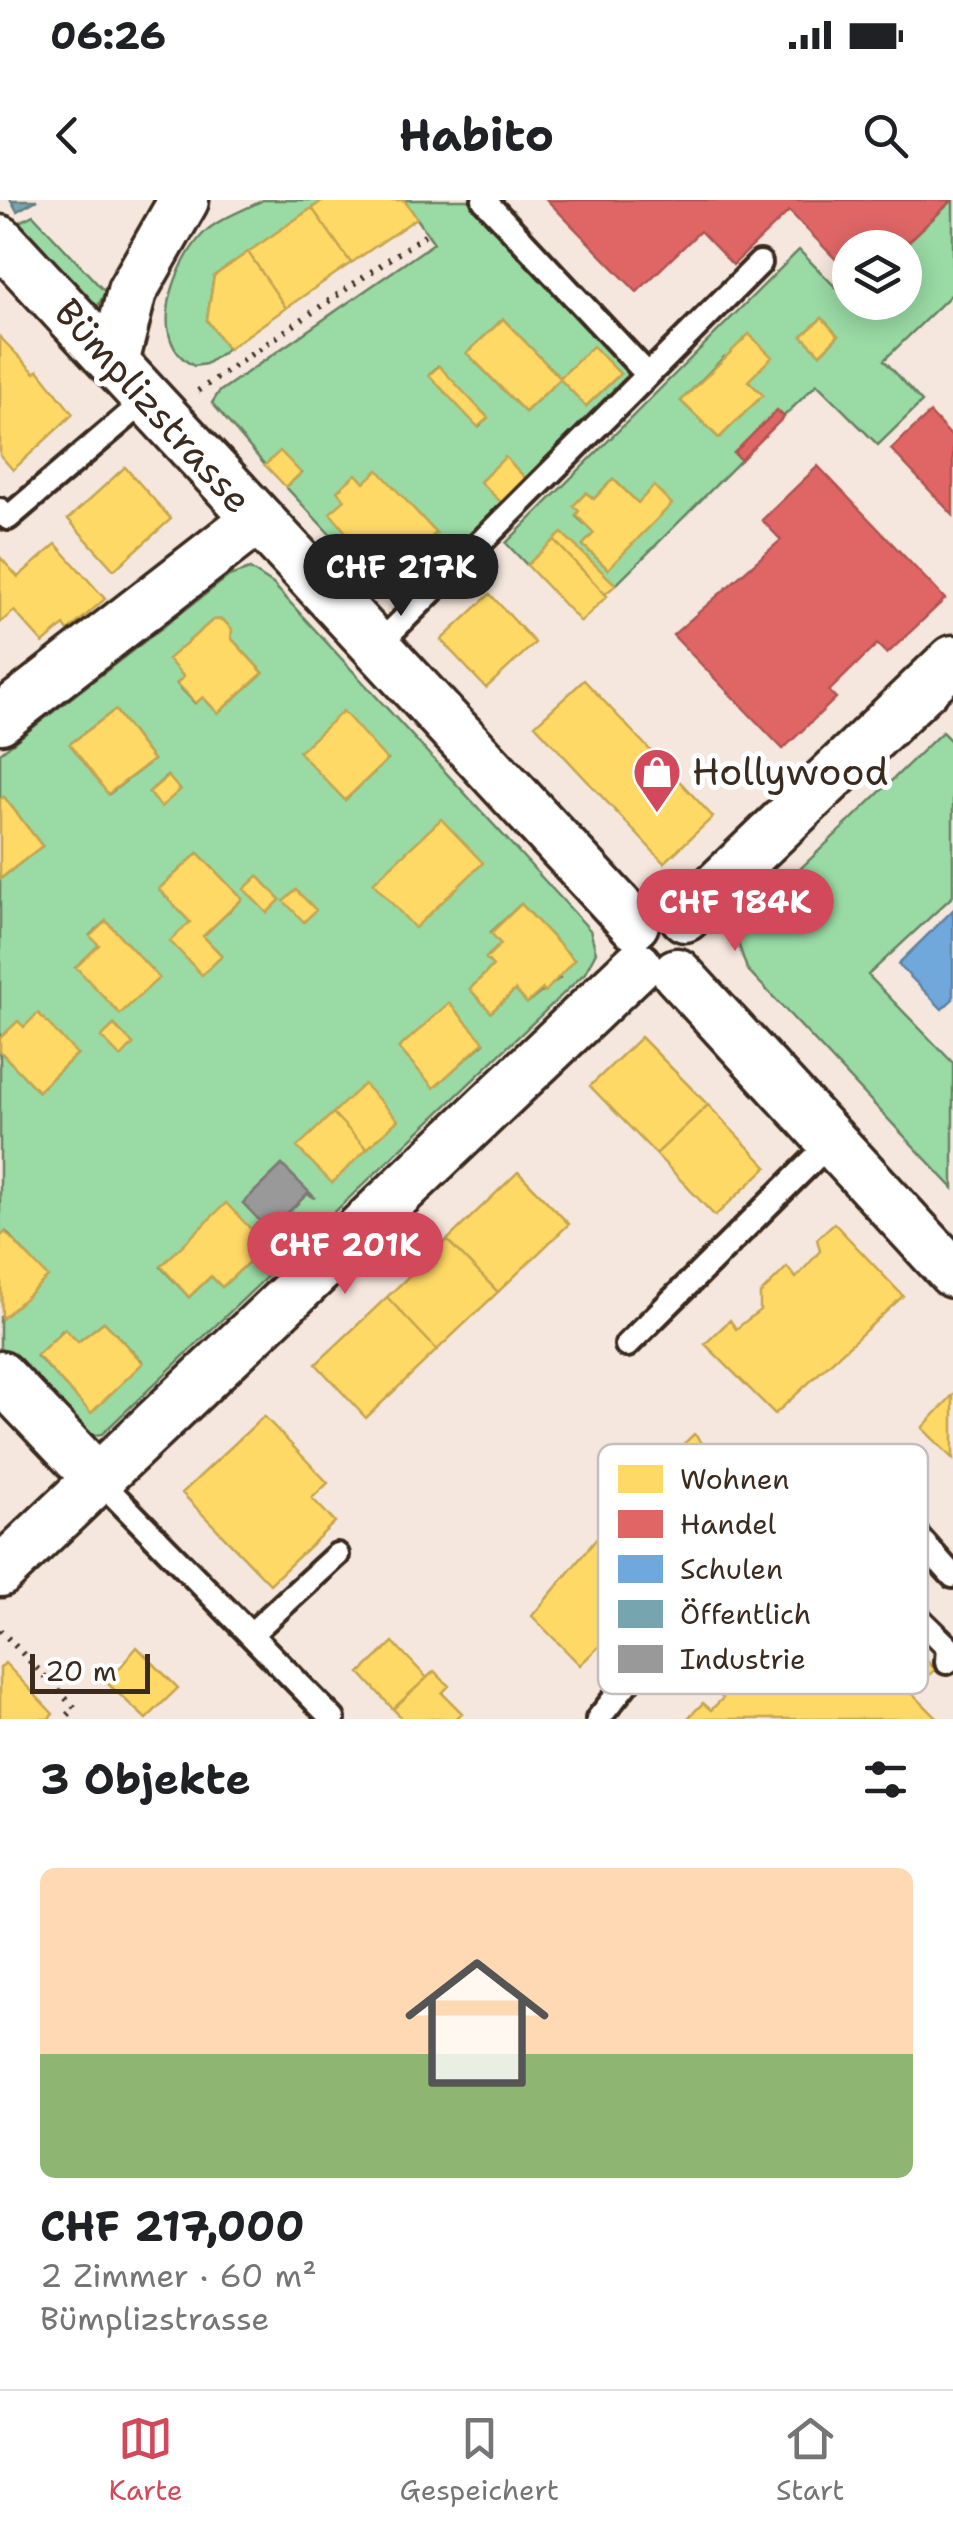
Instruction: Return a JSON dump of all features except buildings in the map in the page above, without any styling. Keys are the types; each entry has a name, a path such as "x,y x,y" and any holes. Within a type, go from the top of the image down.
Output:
{"street":[{"path":"114,363 132,290 184,200"},
{"name":"Bümplizstrasse","path":"0,240 114,363 168,398 256,520 650,954 953,1273"},
{"path":"0,719 256,520"},
{"path":"0,1572 650,954 691,962 697,944 693,926 685,917 953,660"},
{"path":"0,1376 98,1479"}],"lane":[{"path":"484,200 648,375"},
{"path":"375,648 760,263"},
{"path":"0,510 8,518 168,398"},
{"path":"627,1345 832,1142"},
{"path":"98,1479 332,1719"},
{"path":"928,1552 946,1570"},
{"path":"250,1634 336,1555"},
{"path":"928,1628 948,1648 947,1662"},
{"path":"598,1719 618,1694"}],"path":[{"path":"168,398 426,234"},
{"path":"0,1630 76,1708 64,1719"}],"green space":[{"path":"263,200 324,200 214,276 207,320 228,349 206,364 194,366 179,354 171,339 169,303 174,283 202,235 222,220"},
{"path":"404,200 468,200 631,375 529,482 505,458 481,481 505,506 401,611 286,487 301,473 265,465 212,403 219,392 434,243","holes":["503,319 560,378 593,347 620,374 586,406 560,379 525,412 467,353","438,366 487,417 479,427 429,375","378,471 436,533 413,554 420,564 410,573 401,565 389,576 346,536 345,500"]},
{"path":"953,200 953,293 884,360 922,402 878,445 817,384 783,417 734,453 741,460 616,585 527,565 506,543 799,250 832,284 832,320 922,320 920,230","holes":["822,318 838,336 820,354 802,336","724,357 762,395 719,438 681,401","613,479 638,503 608,569 583,545 594,533 576,516 579,511 574,506 586,493 594,499"]},
{"path":"33,215 105,292 95,312 14,225"},
{"path":"250,569 273,584 590,930 596,952 585,973 102,1434 83,1437 0,1348 0,1317 47,1277 6,1232 0,1237 0,1051 38,1091 77,1054 24,1027 0,1038 0,879 42,846 4,797 0,799 0,753 229,576","holes":["213,620 223,620 231,629 231,638 263,673 218,713 203,697 195,703 177,684 184,677 169,659","115,710 153,760 109,794 70,744","300,752 387,760 345,800","167,776 180,790 161,806 149,792","198,853 242,899 203,936 222,956 202,974 190,922 159,889","258,876 280,900 267,912 245,889","521,904 574,960 558,975 560,978 527,1003 515,990 491,1012 470,989 493,966 486,958 501,944 491,932","106,921 158,977 76,967 99,945 90,935","449,1004 484,1043 434,1087 399,1048","114,1025 133,1044 121,1056 102,1037","282,1165 314,1198 307,1194 271,1229 276,1236 243,1203","226,1204 266,1245 260,1242 250,1252 254,1257 222,1287 211,1276 189,1297 161,1267","104,1322 143,1362 91,1412 37,1356 64,1329 78,1342"]},
{"path":"942,732 953,743 953,896 868,975 953,1063 953,1188 747,969 738,943 746,921"}],"place":[{"name":"Hollywood","path":"657,814"}]}
